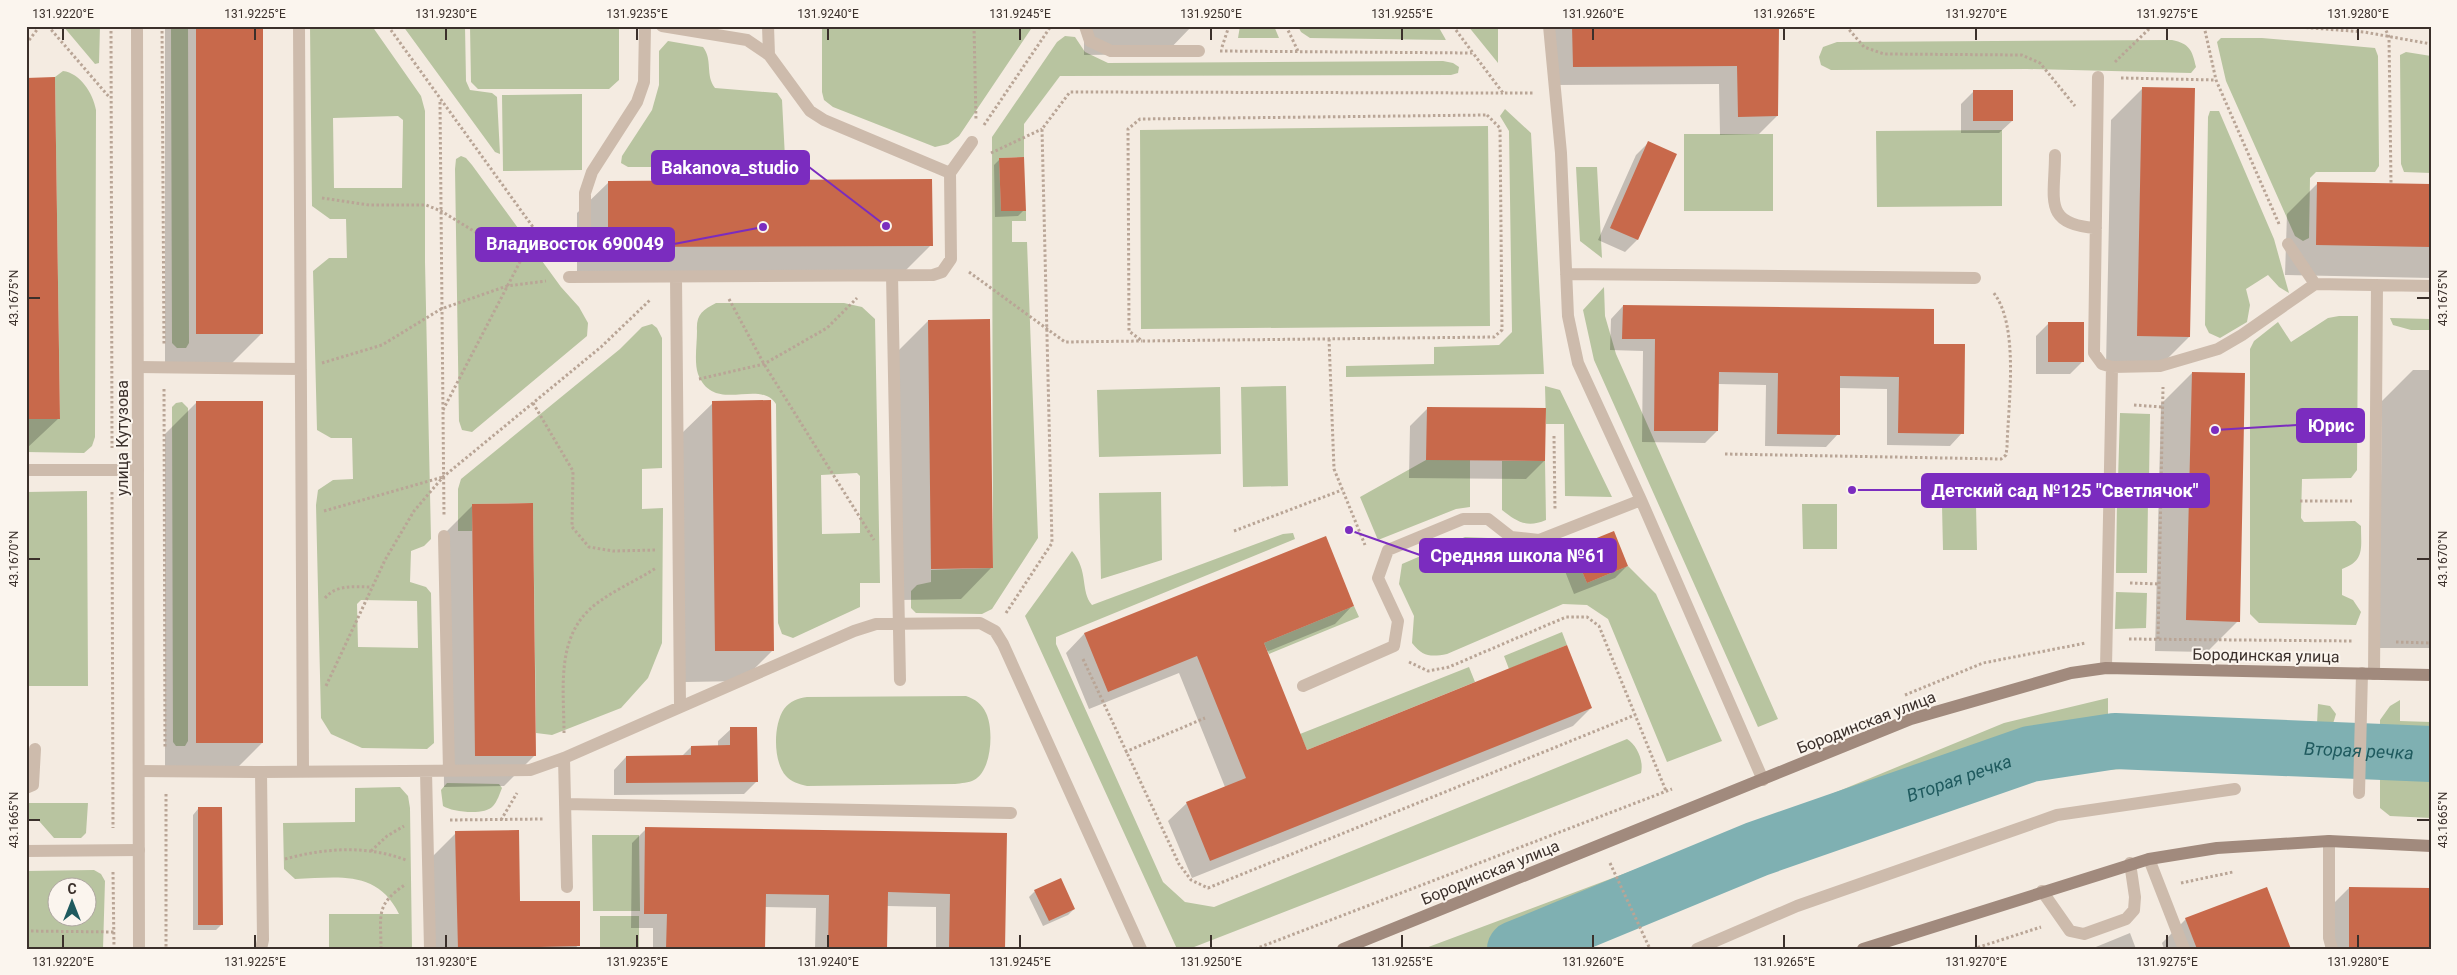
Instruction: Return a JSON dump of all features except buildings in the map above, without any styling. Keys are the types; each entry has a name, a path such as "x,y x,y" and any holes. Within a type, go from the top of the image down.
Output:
{"main road":[{"name":"Бородинская улица","path":"1343,949 1911,719 2071,673 2106,668 2431,676"},
{"path":"1863,949 1896,943 2042,891 2149,858 2217,848 2329,841 2431,846"}],"street":[{"name":"улица Кутузова","path":"137,26 139,949"},
{"path":"299,26 303,771"},
{"path":"585,237 585,193 592,172 637,102 644,82 645,26"},
{"path":"662,26 747,40 769,55 810,111 824,120 950,173"},
{"path":"768,26 769,55"},
{"path":"1085,26 1090,41 1111,51 1199,51"},
{"path":"1549,26 1561,153 1568,316 1578,363 1641,500 1763,780"},
{"path":"2098,77 2094,353 2102,364 2112,367 2163,366 2218,349 2242,336 2315,284 2431,286"},
{"path":"569,278 933,275 942,272 951,259 950,173 974,138"},
{"path":"2055,155 2055,207 2059,217 2075,227 2096,228"},
{"path":"2288,244 2315,284"},
{"path":"1566,274 1975,278"},
{"path":"886,275 900,680"},
{"path":"676,277 680,705"},
{"path":"2359,793 2368,674 2375,641 2377,285"},
{"path":"138,367 301,370"},
{"path":"2106,668 2112,367"},
{"path":"26,470 138,470"},
{"path":"1303,686 1394,646 1398,621 1378,578 1388,550 1463,519 1488,519 1511,537 1539,540 1641,500"},
{"path":"444,536 448,771"},
{"path":"139,771 530,770 564,758 680,705 854,631 876,624 980,623 995,631 1004,644 1141,949"},
{"path":"26,788 33,785 35,749"},
{"path":"564,758 568,887"},
{"path":"426,771 430,949"},
{"path":"261,772 263,940 261,949"},
{"path":"1697,949 1797,906 2057,815 2235,789"},
{"path":"565,804 1011,813"},
{"path":"2329,841 2329,938 2332,949"},
{"path":"26,850 139,850"},
{"path":"2149,858 2184,949"},
{"path":"2042,891 2061,921 2070,931 2084,934 2126,919 2134,910 2135,897 2130,863"}],"path":[{"path":"26,44 40,26"},
{"path":"48,26 111,98"},
{"path":"162,26 166,949"},
{"path":"301,370 382,345 441,309 507,286 569,278 440,101 388,26"},
{"path":"974,26 974,138"},
{"path":"974,138 1051,26"},
{"path":"1221,51 1229,26"},
{"path":"1286,26 1298,51"},
{"path":"1453,26 1503,92"},
{"path":"1846,26 1864,46 1884,54 2022,55 2040,63 2097,131"},
{"path":"2098,77 2152,26"},
{"path":"2204,26 2216,80 2288,244"},
{"path":"2286,26 2364,32 2431,44"},
{"path":"2384,26 2389,37 2391,183"},
{"path":"1199,51 1473,53"},
{"path":"2098,77 2216,80"},
{"path":"950,173 1042,128 1070,92 1503,92 1554,94"},
{"path":"440,101 444,536"},
{"path":"951,259 1065,342 1494,337 1502,330 1500,128 1487,116 1140,119 1128,128 1129,331 1142,341"},
{"path":"995,631 1052,544 1042,128"},
{"path":"300,196 369,205 426,205 441,211 521,260"},
{"path":"442,411 536,232"},
{"path":"677,385 764,364 827,328 886,275"},
{"path":"717,276 764,364 878,546"},
{"path":"323,693 385,560 414,510 443,476 602,347 676,277"},
{"path":"1725,454 2001,459 2006,455 2008,447 2010,334 2005,311 1996,296 1983,281 1975,278"},
{"path":"1329,339 1334,469 1378,578"},
{"path":"2158,639 2163,366"},
{"path":"533,403 573,471 572,527 589,547 613,551 678,550"},
{"path":"2111,404 2162,406"},
{"path":"1554,436 1555,533"},
{"path":"302,517 443,476"},
{"path":"2110,489 2161,490"},
{"path":"1234,531 1342,490"},
{"path":"2300,501 2375,502"},
{"path":"564,758 564,660 570,635 578,621 596,604 662,564 678,550"},
{"path":"2108,583 2159,584"},
{"path":"302,609 321,603 331,591 347,586 372,587"},
{"path":"1394,646 1412,665 1428,672 1449,667 1566,617 1587,617 1599,626 1666,791"},
{"path":"2106,638 2431,642"},
{"path":"1083,660 1179,864 1190,880 1208,888 1635,715"},
{"path":"1125,752 1205,718"},
{"path":"501,820 530,770"},
{"path":"1255,949 1675,788"},
{"path":"446,820 566,819"},
{"path":"371,851 386,836 405,826 427,821"},
{"path":"1601,845 1650,949"},
{"path":"262,865 320,851 343,849 392,855 428,870"},
{"path":"381,949 381,908 392,894 428,870"},
{"path":"2160,889 2240,870"},
{"path":"1974,949 2061,921"},
{"path":"26,931 139,930"}],"green space":[{"path":"63,26 100,26 99,63 95,64"},
{"path":"171,26 188,26 189,343 186,348 177,348 172,343"},
{"path":"310,26 372,26 421,96 425,111 425,262 431,539 424,546 411,551 410,582 426,587 431,593 434,743 427,749 362,748 331,734 321,718 316,505 318,490 333,480 353,479 352,438 331,438 317,430 313,271 329,258 347,258 346,219 330,219 312,206","holes":["398,116 403,120 402,188 334,188 333,118","361,600 417,601 418,648 358,647 357,604"]},
{"path":"403,26 465,26 466,81 470,90 492,93 497,97 500,154 495,152"},
{"path":"470,26 619,26 619,80 609,89 478,89 471,82"},
{"path":"822,26 1033,26 959,136 948,144 935,147 833,107 824,100 822,92"},
{"path":"1240,26 1274,26 1279,38 1238,38"},
{"path":"1298,26 1438,26 1446,40 1310,38 1301,32"},
{"path":"1468,26 1498,26 1498,63"},
{"path":"1065,36 1075,37 1085,52 1108,63 1443,61 1453,63 1459,67 1458,73 1451,75 1060,76 1024,124 1024,157 999,158 1001,211 1026,211 1026,221 1012,221 1012,242 1027,242 1038,538 992,609 982,614 916,613 911,608 911,591 917,585 931,582 931,570 993,568 992,137 1057,42"},
{"path":"2221,38 2262,38 2375,48 2378,56 2379,166 2375,172 2316,172 2310,178 2309,238 2303,241 2295,236 2226,81 2217,42"},
{"path":"2172,40 2183,44 2191,52 2196,67 2191,73 2027,69 1831,70 1821,65 1819,57 1823,47 1837,42"},
{"path":"668,41 703,47 708,57 710,78 715,88 777,93 782,100 785,158 778,167 628,167 621,163 622,156 652,110 659,85 659,51"},
{"path":"2406,52 2431,56 2431,173 2404,172 2401,164 2400,55"},
{"path":"63,71 75,76 85,85 92,97 96,110 95,437 92,446 84,453 26,452 26,419 60,418 55,77"},
{"path":"582,94 582,170 503,171 502,95"},
{"path":"1505,109 1531,133 1544,374 1346,377 1346,366 1434,364 1434,347 1499,345 1512,332 1509,131 1500,116"},
{"path":"2210,111 2219,111 2274,239 2289,293 2279,287 2268,275 2246,289 2250,305 2247,322 2220,338 2209,333 2205,325 2208,117"},
{"path":"1488,126 1490,326 1141,329 1140,130"},
{"path":"2002,130 2002,206 1877,207 1876,131"},
{"path":"1684,134 1773,134 1773,211 1684,211"},
{"path":"461,156 466,158 472,165 561,287 579,307 588,323 587,336 472,432 462,430 459,421 455,169 456,159"},
{"path":"1576,167 1597,167 1602,258 1580,241"},
{"path":"1604,287 1605,316 1616,354 1778,719 1758,727 1594,360 1583,310"},
{"path":"2431,300 2431,330 2411,330 2393,325 2390,318 2430,319"},
{"path":"716,303 844,303 862,307 875,319 880,583 860,583 860,607 793,638 782,634 778,623 776,404 768,397 759,394 725,395 705,386 697,369 697,325 701,314","holes":["857,473 860,476 860,533 822,534 821,475"]},
{"path":"2358,316 2357,470 2351,478 2302,479 2301,518 2304,522 2355,521 2361,526 2361,547 2358,558 2355,562 2342,569 2342,595 2353,600 2361,612 2356,625 2259,623 2250,614 2250,349 2254,341 2278,322 2291,342 2328,318"},
{"path":"652,324 657,328 662,338 662,468 642,469 642,509 663,508 662,643 648,678 621,708 552,735 536,733 533,503 472,504 472,531 458,531 458,489 461,479 620,349 642,327"},
{"path":"1286,386 1288,486 1243,487 1241,387"},
{"path":"1545,386 1560,390 1612,497 1565,496 1564,424 1546,424"},
{"path":"1220,387 1221,454 1099,457 1097,390"},
{"path":"182,402 188,408 188,741 185,746 176,746 173,742 172,407 176,403"},
{"path":"2120,413 2150,414 2149,480 2118,480"},
{"path":"1426,460 1470,460 1470,507 1456,509 1378,540 1360,497"},
{"path":"1502,461 1545,461 1546,520 1528,524 1518,521 1502,510"},
{"path":"87,491 88,686 26,686 26,492"},
{"path":"1161,492 1162,560 1101,579 1099,493"},
{"path":"2117,500 2148,500 2147,573 2116,573"},
{"path":"1802,504 1837,504 1837,549 1803,549"},
{"path":"1942,505 1976,505 1977,550 1943,550"},
{"path":"1293,533 1295,539 1056,637 1056,644 1163,882 1185,902 1214,907 1627,739 1634,745 1639,754 1642,768 1641,773 1189,949 1177,949 1025,616 1072,551 1081,566 1086,593 1092,605 1283,534"},
{"path":"1465,537 1488,538 1512,554 1543,561 1572,548 1587,583 1628,566 1656,594 1722,741 1667,762 1608,619 1587,605 1563,604 1447,654 1432,656 1420,651 1412,643 1414,616 1399,584 1402,564"},
{"path":"2116,592 2147,593 2146,628 2115,629"},
{"path":"1354,606 1359,617 1269,654 1264,643"},
{"path":"1562,632 1567,645 1509,669 1504,656"},
{"path":"1469,667 1475,682 1307,750 1300,734"},
{"path":"966,696 980,704 989,720 990,729 990,749 985,768 972,781 955,784 807,786 795,783 782,770 776,743 778,724 784,709 797,699 807,697"},
{"path":"2108,698 2108,718 2317,724 2318,704 2330,706 2336,714 2323,756 2044,774 1773,861 1615,935 1594,940 1572,949 1423,949 1783,814 2004,723"},
{"path":"2400,700 2400,721 2431,722 2431,818 2390,816 2380,808 2380,720 2390,706"},
{"path":"447,783 499,784 502,788 496,802 489,809 468,812 453,810 443,806 441,790"},
{"path":"400,787 408,796 410,808 412,949 329,949 329,914 399,914 390,900 379,889 368,883 341,878 295,879 284,869 283,823 355,822 355,788"},
{"path":"26,803 88,803 86,833 81,838 54,838 39,821 26,821"},
{"path":"592,835 639,835 640,911 593,911"},
{"path":"94,870 101,874 105,881 103,949 26,949 26,871"},
{"path":"600,916 639,916 639,949 600,949"}],"waterway":[{"name":"Вторая речка","path":"1515,949 1757,849 2030,754 2115,741 2431,754"}],"place":[{"name":"Bakanova_studio","path":"886,226"},
{"name":"Владивосток 690049","path":"763,227"},
{"name":"Юрис","path":"2215,430"},
{"name":"Детский сад №125 \"Светлячок\"","path":"1852,490"},
{"name":"Средняя школа №61","path":"1349,530"}]}
